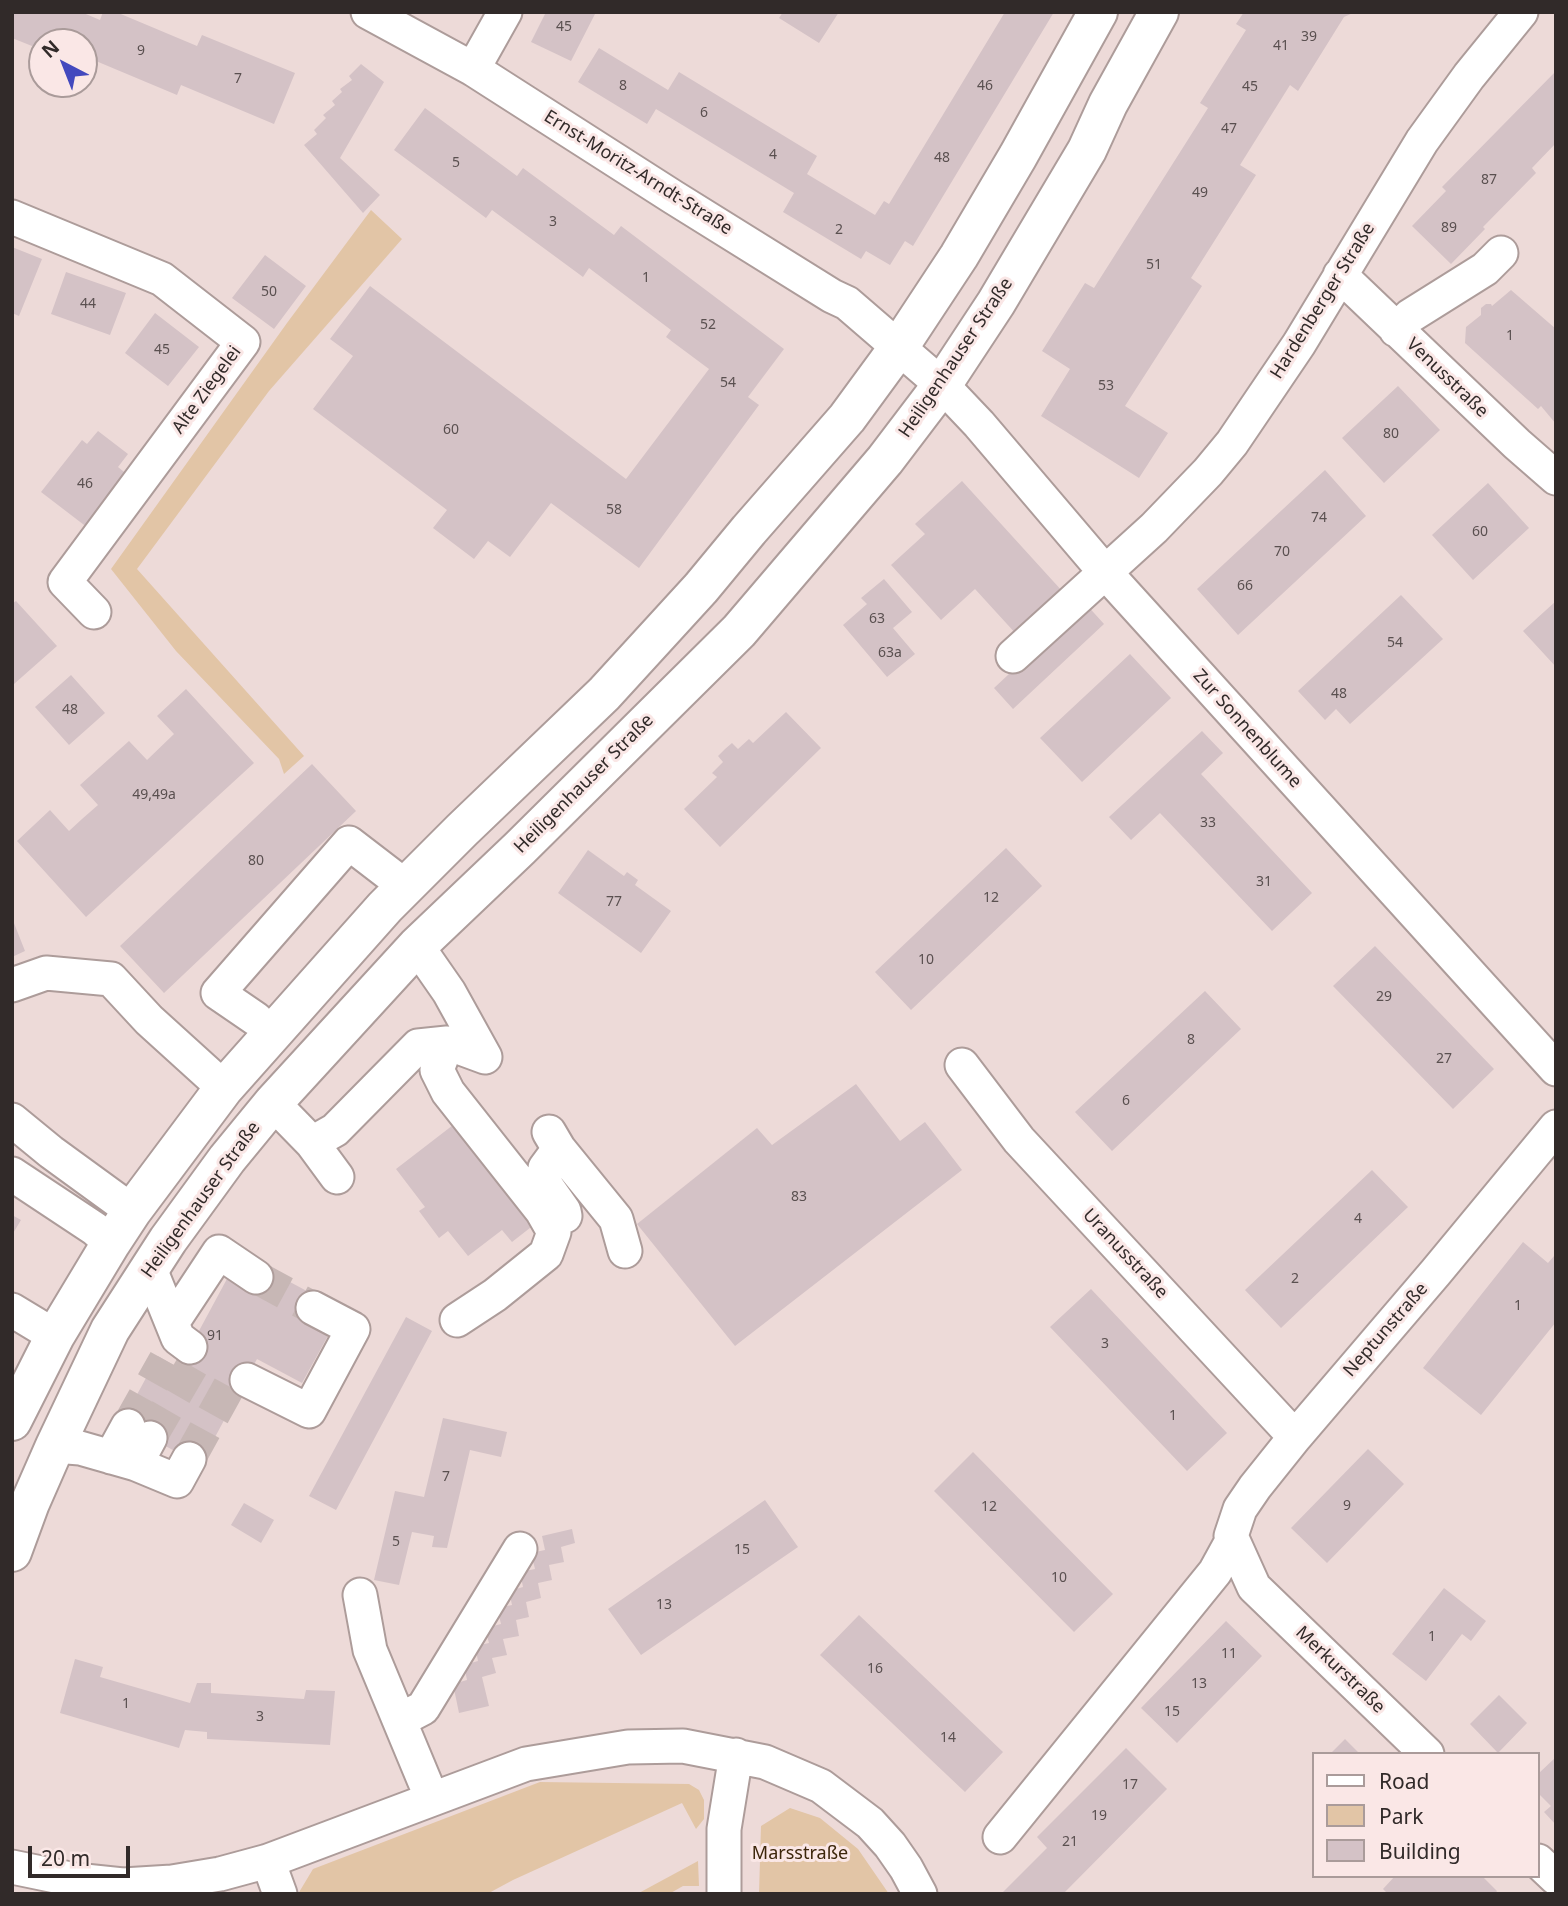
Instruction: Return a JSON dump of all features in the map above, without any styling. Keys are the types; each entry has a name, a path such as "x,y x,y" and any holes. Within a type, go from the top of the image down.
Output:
{"main road":[{"path":"12,1421 55,1336 111,1243 224,1088 384,907 604,694 701,588 847,418 899,347 959,256 1098,12"},
{"name":"Heiligenhauser Straße","path":"12,1552 54,1446 110,1331 168,1240 227,1159 273,1103 417,946 739,631 871,478 942,385 996,303 1087,150 1108,104 1159,12"}],"street":[{"name":"Ernst-Moritz-Arndt-Straße","path":"368,12 473,68 673,197 847,303 942,385"},
{"path":"473,68 505,12"},
{"name":"Hardenberger Straße","path":"1013,656 1154,528 1233,443 1299,344 1422,141 1469,76 1521,12"},
{"name":"Alte Ziegelei","path":"12,217 162,279 243,342 65,582 94,612"},
{"path":"1396,330 1410,316 1485,269 1501,253"},
{"name":"Venusstraße","path":"1340,275 1556,478"},
{"name":"Zur Sonnenblume","path":"942,385 979,424 1105,572 1556,1069"},
{"path":"256,1018 218,993 349,843 405,886"},
{"path":"312,1143 335,1130 418,1046 447,1043 485,1057 449,992 417,946"},
{"path":"12,985 46,973 111,979 149,1020 224,1088"},
{"path":"447,1043 437,1070 448,1092 542,1211 554,1232 546,1254 495,1295 457,1320"},
{"name":"Uranusstraße","path":"962,1065 1020,1140 1295,1437"},
{"path":"273,1103 312,1143 337,1177"},
{"path":"12,1120 132,1211"},
{"name":"Neptunstraße","path":"1000,1837 1215,1572 1232,1541 1231,1536 1240,1509 1255,1487 1556,1127"},
{"path":"510,1305 558,1266 569,1236 564,1211 545,1184 545,1168 554,1141 616,1219 625,1251"},
{"path":"12,1174 111,1243"},
{"path":"150,1269 176,1342 219,1252 256,1278"},
{"path":"247,1380 309,1411 353,1329 313,1308"},
{"path":"12,1310 55,1336"},
{"path":"54,1446 149,1452"},
{"name":"Merkurstraße","path":"1232,1541 1254,1587 1425,1752"},
{"path":"400,1720 423,1708 520,1549"},
{"path":"359,1595 370,1650 432,1798"},
{"path":"12,1867 75,1880 124,1885 172,1882 220,1874 268,1861 526,1764 628,1747 683,1746 765,1762 821,1786 870,1823 890,1845 919,1894"},
{"path":"724,1894 724,1829 736,1755"},
{"path":"268,1861 280,1894"},
{"path":"1540,1863 1556,1878"}],"green space":[{"path":"371,210 402,239 269,391 137,569 304,756 284,774 279,759 176,651 111,569"},
{"path":"540,1782 689,1784 699,1790 704,1800 704,1819 696,1829 682,1803 487,1894 298,1894 313,1869"},
{"name":"Marsstraße","path":"790,1808 820,1818 858,1849 889,1894 759,1894 761,1826"},
{"path":"698,1861 699,1886 683,1886 669,1894 637,1894"}],"building":[{"path":"12,12 81,12 100,20 103,12 116,12 197,46 202,35 295,73 274,124 181,85 177,95 98,62 98,28 28,28 28,44 12,38"},
{"path":"546,12 596,12 571,61 531,42"},
{"path":"783,12 839,12 819,43 779,18"},
{"path":"1005,12 1054,12 913,246 905,241 890,265 866,251 861,259 783,212 794,193 656,109 647,124 578,82 599,48 668,90 679,72 817,156 807,174 875,215 884,201 889,204"},
{"path":"1244,12 1355,12 1344,17 1298,91 1290,85 1240,165 1256,175 1191,278 1202,286 1125,406 1168,433 1139,478 1041,416 1070,369 1042,351 1085,283 1094,288 1208,108 1200,103 1246,30 1236,24"},
{"path":"361,64 384,82 340,158 380,195 363,213 304,145 317,134 314,130 326,118 323,115 335,105 332,101 342,92 340,89 352,80 349,76"},
{"path":"1556,71 1556,143 1532,168 1536,173 1451,264 1412,226 1446,191 1442,187"},
{"path":"425,108 517,176 523,168 614,235 621,226 784,349 748,397 759,405 639,568 551,503 510,557 488,541 474,559 433,528 447,510 313,409 353,356 330,339 370,286 626,479 709,369 666,337 671,330 589,268 583,277 492,210 486,218 394,150"},
{"path":"12,247 42,259 19,316 12,313"},
{"path":"265,255 306,286 274,329 232,298"},
{"path":"66,272 126,293 110,335 51,314"},
{"path":"1511,290 1556,329 1556,424 1541,406 1538,409 1465,343 1466,327 1481,315 1481,308 1486,304 1492,306"},
{"path":"155,313 199,347 168,386 125,353"},
{"path":"1398,386 1440,430 1384,483 1342,438"},
{"path":"98,431 128,454 118,467 129,476 88,528 41,492 82,440 87,444"},
{"path":"1325,470 1366,516 1238,635 1197,589"},
{"path":"962,481 1063,592 1017,635 975,589 941,620 891,565 925,534 915,524"},
{"path":"1488,483 1529,528 1473,580 1432,535"},
{"path":"884,579 912,612 893,628 915,654 887,677 843,625 867,604 861,598"},
{"path":"1401,595 1443,639 1350,724 1336,709 1325,720 1298,691"},
{"path":"16,601 57,646 14,684 12,604"},
{"path":"1556,601 1556,667 1523,631"},
{"path":"1085,603 1104,624 1013,709 994,688"},
{"path":"1130,654 1171,698 1082,782 1040,738"},
{"path":"71,675 105,713 69,745 35,707"},
{"path":"186,689 254,763 86,917 17,841 50,810 69,831 98,805 80,785 129,741 147,760 174,734 157,716"},
{"path":"786,712 821,748 720,847 684,809 717,777 712,773 723,762 718,756 725,749 732,743 738,749 749,739 753,743"},
{"path":"1202,731 1223,753 1201,774 1312,893 1272,931 1160,813 1131,840 1109,817"},
{"path":"312,764 356,811 164,993 120,946"},
{"path":"1006,848 1042,886 911,1010 875,972"},
{"path":"588,850 624,876 627,872 638,880 635,885 671,911 641,953 558,893"},
{"path":"12,918 25,951 12,957"},
{"path":"1375,946 1494,1069 1453,1109 1333,986"},
{"path":"1205,991 1241,1029 1112,1151 1075,1112"},
{"path":"856,1084 900,1141 925,1122 962,1170 735,1346 637,1224 757,1128 772,1145"},
{"path":"457,1122 535,1224 512,1242 502,1230 468,1256 448,1231 439,1238 419,1211 425,1207 396,1169"},
{"path":"1372,1170 1408,1207 1281,1328 1245,1290"},
{"path":"12,1215 21,1220 12,1235"},
{"path":"1523,1242 1548,1263 1554,1256 1556,1258 1556,1322 1481,1415 1423,1368"},
{"path":"262,1267 318,1297 330,1332 302,1383 257,1359 200,1465 122,1422 158,1356 179,1368 228,1277"},
{"path":"1091,1289 1227,1433 1187,1471 1050,1327"},
{"path":"406,1317 432,1331 336,1510 309,1496"},
{"path":"443,1418 507,1432 501,1457 470,1450 447,1548 432,1547 434,1536 412,1532 399,1585 374,1580 395,1491 424,1497"},
{"path":"1368,1449 1404,1484 1327,1563 1291,1528"},
{"path":"973,1452 1113,1594 1074,1632 934,1491"},
{"path":"765,1500 798,1547 641,1655 608,1609"},
{"path":"244,1503 274,1520 261,1543 231,1525"},
{"path":"572,1529 575,1543 561,1547 564,1562 549,1565 552,1580 538,1583 541,1598 526,1602 529,1617 516,1620 519,1636 503,1639 507,1655 492,1658 496,1673 482,1677 489,1706 459,1713 453,1684 467,1680 464,1665 478,1661 475,1646 489,1643 485,1628 501,1624 497,1608 512,1605 509,1591 523,1587 520,1572 535,1569 531,1553 545,1550 542,1536"},
{"path":"1444,1588 1486,1621 1471,1641 1462,1634 1426,1681 1392,1654"},
{"path":"859,1615 1003,1752 965,1792 820,1655"},
{"path":"1226,1621 1262,1656 1177,1743 1141,1708"},
{"path":"75,1659 103,1667 100,1677 190,1703 197,1683 211,1683 211,1693 304,1699 306,1690 335,1691 330,1745 207,1739 207,1732 185,1730 179,1748 60,1713"},
{"path":"1499,1695 1527,1723 1499,1752 1470,1724"},
{"path":"1345,1739 1358,1752 1332,1752"},
{"path":"1126,1748 1167,1789 1063,1894 1005,1894 1003,1892 1047,1848 1037,1837"},
{"path":"1556,1757 1556,1825 1544,1812 1551,1806 1540,1795 1540,1772"},
{"path":"1393,1878 1484,1878 1497,1891 1495,1894 1388,1894 1383,1889"}],"tunnel":[{"path":"256,1277 313,1308"},
{"path":"150,1438 199,1354"},
{"path":"128,1426 165,1360"},
{"path":"189,1459 236,1374"}]}
